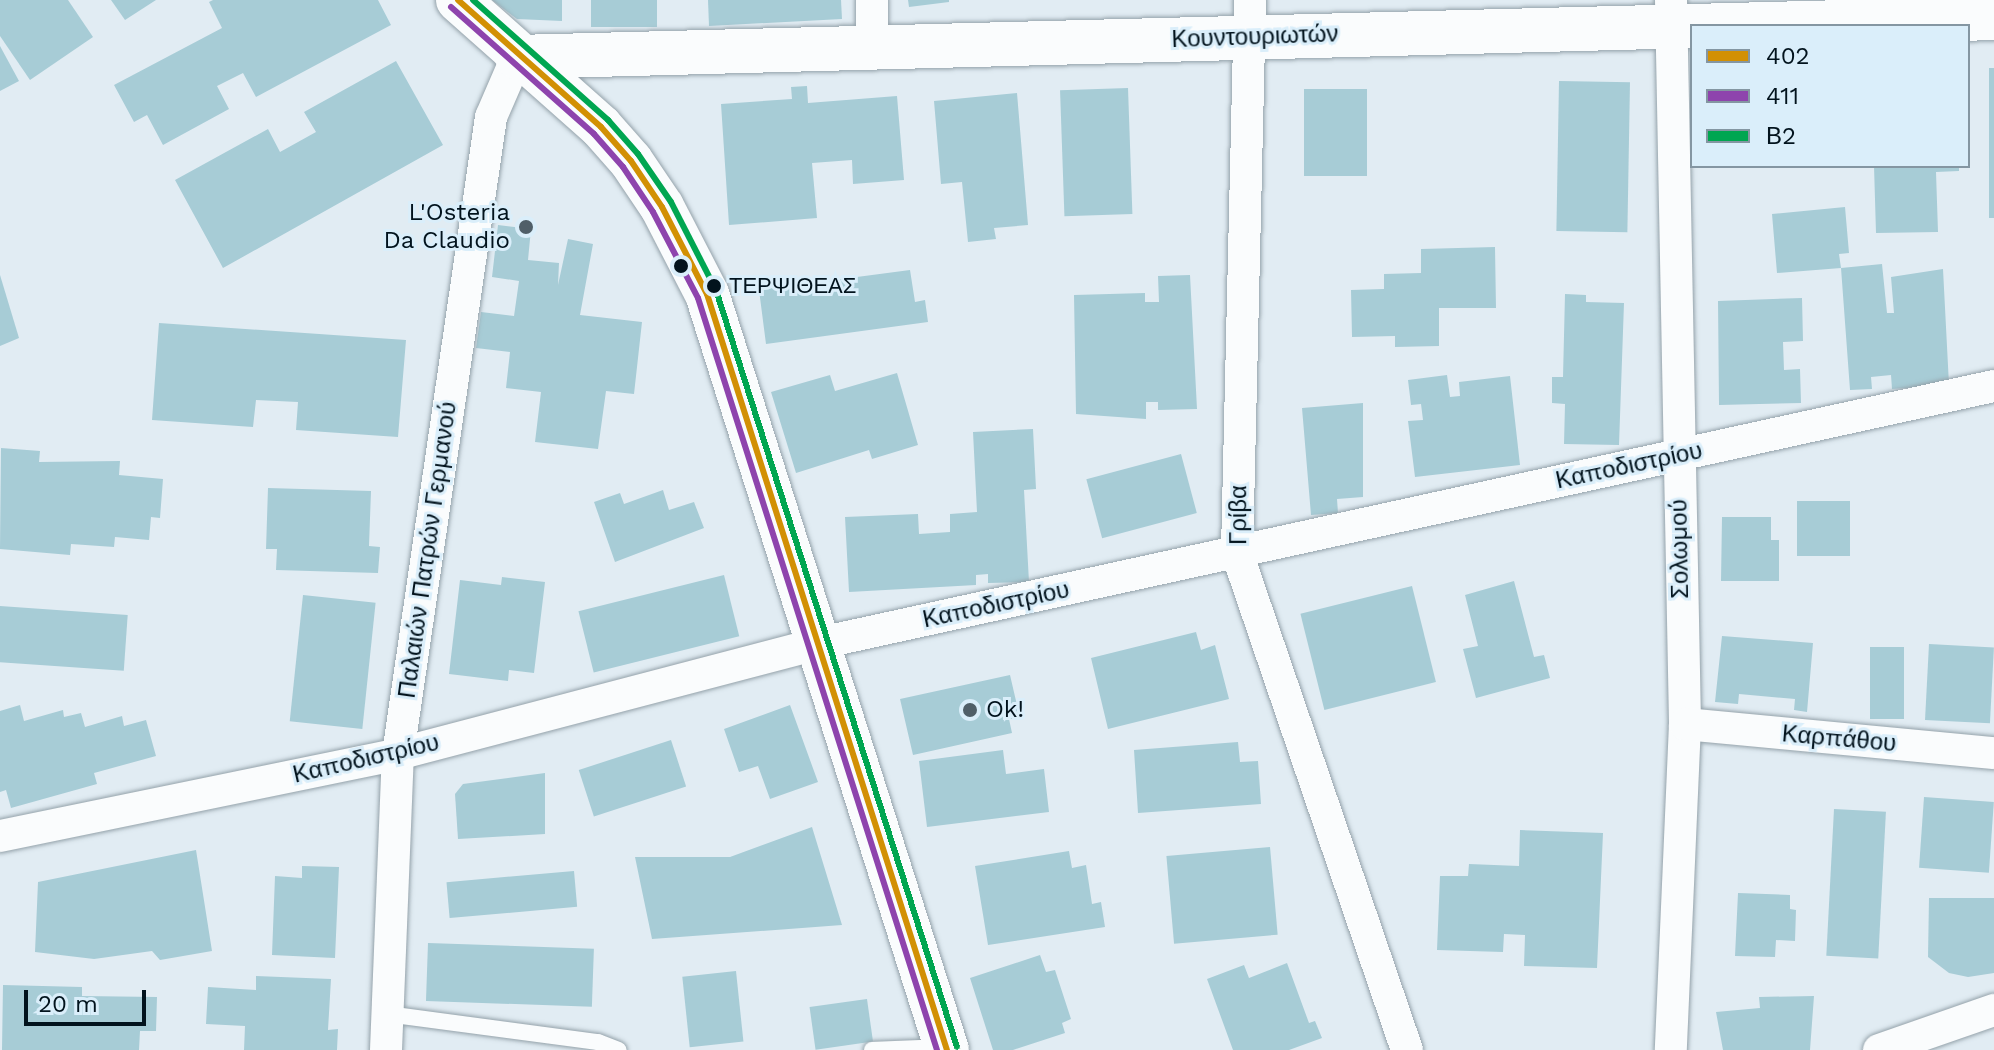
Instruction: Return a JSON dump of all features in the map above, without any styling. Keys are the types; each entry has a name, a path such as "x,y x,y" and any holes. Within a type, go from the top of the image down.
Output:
{"street":[{"path":"458,0 517,57 601,127 662,207 707,294 820,643 946,1049"},
{"path":"872,0 872,48"},
{"name":"Κουντουριωτών","path":"517,57 872,48 1250,19 1671,13 1994,18"},
{"name":"Σολωμού","path":"1671,13 1685,724 1671,1050"},
{"name":"Γρίβα","path":"1250,19 1237,553 1407,1050"},
{"name":"Παλαιών Πατρών Γερμανού","path":"386,1050 398,754 491,117 517,57"},
{"name":"Καποδιστρίου","path":"0,836 398,754 820,643 1994,386"},
{"name":"Καρπάθου","path":"1685,724 1994,753"},
{"path":"1879,1050 1994,1010"}],"lane":[{"path":"387,1014 598,1042 619,1050"},
{"path":"872,1050 946,1049"}],"building":[{"path":"0,0 68,0 93,37 30,80 0,36"},
{"path":"111,0 156,0 125,20"},
{"path":"378,0 391,25 256,97 243,73 217,86 229,109 163,145 147,115 134,122 114,85 222,28 209,2"},
{"path":"492,0 562,0 562,21 517,19"},
{"path":"591,0 657,0 657,27 591,27"},
{"path":"708,0 841,0 842,19 709,26"},
{"path":"908,0 949,0 949,2 909,7"},
{"path":"0,46 19,81 0,91"},
{"path":"396,61 443,145 223,268 175,180 268,129 280,152 316,132 304,112"},
{"path":"1989,68 1994,68 1994,218 1989,218"},
{"path":"1559,81 1630,82 1627,232 1556,231"},
{"path":"807,86 808,103 897,96 904,180 853,184 852,160 812,163 817,218 729,225 721,104 792,99 791,87"},
{"path":"1128,88 1132,214 1064,216 1060,90"},
{"path":"1304,89 1367,89 1367,176 1304,176"},
{"path":"1017,93 1028,225 994,228 996,239 968,242 962,182 941,184 934,101"},
{"path":"1874,168 1959,168 1959,171 1936,172 1938,232 1876,233"},
{"path":"1845,207 1849,253 1839,254 1841,268 1777,273 1772,214"},
{"path":"498,225 531,229 528,260 559,263 558,285 568,239 593,244 580,315 642,322 634,394 606,391 598,449 535,442 541,392 506,388 510,352 476,348 481,312 514,316 519,281 492,277"},
{"path":"1495,247 1496,308 1439,308 1439,346 1395,347 1395,336 1352,337 1351,290 1384,289 1384,274 1421,273 1421,249"},
{"path":"1882,264 1887,313 1894,313 1891,277 1943,269 1949,385 1892,389 1891,375 1871,377 1872,389 1850,390 1841,268"},
{"path":"910,270 915,302 925,300 928,322 766,344 759,290"},
{"path":"0,275 19,338 0,346"},
{"path":"1190,275 1197,409 1158,410 1158,402 1146,402 1146,419 1076,414 1074,295 1145,293 1145,302 1159,302 1158,276"},
{"path":"1565,294 1586,295 1586,302 1624,303 1619,445 1564,444 1565,404 1552,403 1552,377 1563,377"},
{"path":"1802,298 1803,341 1783,342 1784,370 1800,369 1801,403 1719,405 1718,301"},
{"path":"159,323 406,340 398,437 296,430 298,402 256,400 253,427 152,420"},
{"path":"897,373 918,445 872,459 869,450 796,473 771,392 830,375 835,391"},
{"path":"1447,375 1450,397 1460,396 1459,382 1510,376 1520,465 1415,477 1408,421 1423,420 1421,404 1411,405 1408,380"},
{"path":"1363,403 1363,497 1337,499 1338,513 1311,515 1302,408"},
{"path":"1033,429 1036,489 1024,490 1029,582 988,583 988,574 976,575 976,585 849,592 845,517 918,514 919,534 950,532 950,514 977,512 973,432"},
{"path":"1,448 40,451 39,462 120,461 119,475 163,479 160,518 151,517 149,540 115,537 114,547 71,544 70,555 0,549"},
{"path":"1181,454 1197,513 1102,538 1086,479"},
{"path":"268,488 371,491 369,546 380,547 378,573 276,570 277,549 266,549"},
{"path":"663,490 669,510 694,502 704,528 615,562 594,502 620,493 624,504"},
{"path":"1797,501 1850,501 1850,556 1797,556"},
{"path":"1722,517 1771,517 1771,540 1779,540 1779,581 1721,581"},
{"path":"724,575 739,636 594,672 578,611"},
{"path":"502,577 545,582 534,673 509,670 508,681 449,674 460,580 501,585"},
{"path":"1514,581 1534,657 1544,655 1550,678 1476,698 1463,649 1478,646 1465,595"},
{"path":"1412,586 1436,682 1324,710 1300,614"},
{"path":"303,595 376,603 362,729 290,721"},
{"path":"0,606 128,615 124,671 0,662"},
{"path":"1196,632 1201,650 1215,645 1229,699 1108,729 1091,658"},
{"path":"1722,636 1813,643 1807,712 1794,710 1795,699 1739,694 1738,704 1715,702"},
{"path":"1929,644 1994,647 1990,723 1925,720"},
{"path":"1870,647 1904,647 1904,719 1870,719"},
{"path":"1010,675 1020,718 1009,719 1012,733 913,755 900,699"},
{"path":"20,705 24,721 63,710 64,717 81,713 85,727 122,716 124,726 146,720 156,756 94,773 97,784 11,808 6,790 0,792 0,711"},
{"path":"790,705 818,782 770,799 758,766 739,772 724,729"},
{"path":"671,740 686,787 594,817 579,770"},
{"path":"1238,742 1240,762 1258,761 1261,804 1138,813 1134,750"},
{"path":"1003,750 1006,774 1044,769 1049,812 927,827 919,761"},
{"path":"545,773 545,834 458,839 455,794 463,784"},
{"path":"1924,797 1994,802 1989,873 1919,868"},
{"path":"1834,809 1886,812 1878,959 1826,956"},
{"path":"812,827 842,925 652,939 635,857 730,857"},
{"path":"1520,830 1603,833 1597,968 1524,966 1525,935 1504,934 1503,952 1437,950 1440,876 1468,876 1469,864 1519,866"},
{"path":"1270,847 1278,935 1174,944 1166,856"},
{"path":"196,850 212,951 160,960 152,951 94,959 35,952 38,882"},
{"path":"1069,851 1072,868 1086,865 1092,904 1101,902 1105,927 988,945 975,866"},
{"path":"302,866 339,867 335,958 272,955 275,876 302,878"},
{"path":"574,871 577,907 450,918 446,882"},
{"path":"1738,893 1790,895 1790,909 1796,910 1795,941 1776,940 1775,957 1735,956"},
{"path":"1929,898 1994,898 1994,973 1968,977 1949,973 1928,957"},
{"path":"428,943 594,949 592,1007 426,1001"},
{"path":"1040,955 1046,972 1055,970 1071,1019 1062,1023 1065,1033 1013,1050 993,1050 970,978"},
{"path":"1287,963 1309,1023 1315,1021 1322,1038 1289,1050 1233,1050 1207,979 1244,965 1249,978"},
{"path":"736,971 743,1042 690,1047 682,977"},
{"path":"256,976 331,979 328,1030 338,1029 337,1050 244,1050 245,1026 206,1024 208,987 256,990"},
{"path":"3,985 82,987 82,996 157,997 156,1031 140,1031 139,1050 2,1050"},
{"path":"1814,996 1810,1050 1723,1050 1716,1012 1760,1008 1759,997"},
{"path":"867,999 873,1042 816,1050 810,1007"}],"transit line":[{"name":"402","path":"458,0 601,127 631,161 662,207 707,294 947,1050"},
{"name":"Β2","path":"473,0 608,120 638,154 671,202 716,290 957,1047"},
{"name":"411","path":"451,7 594,134 623,167 653,212 698,298 937,1050"}],"place":[{"name":"L'Osteria Da Claudio","path":"526,227"},
{"name":"ΤΕΡΨΙΘΕΑΣ","path":"714,286"},
{"name":"Ok!","path":"970,710"}]}
